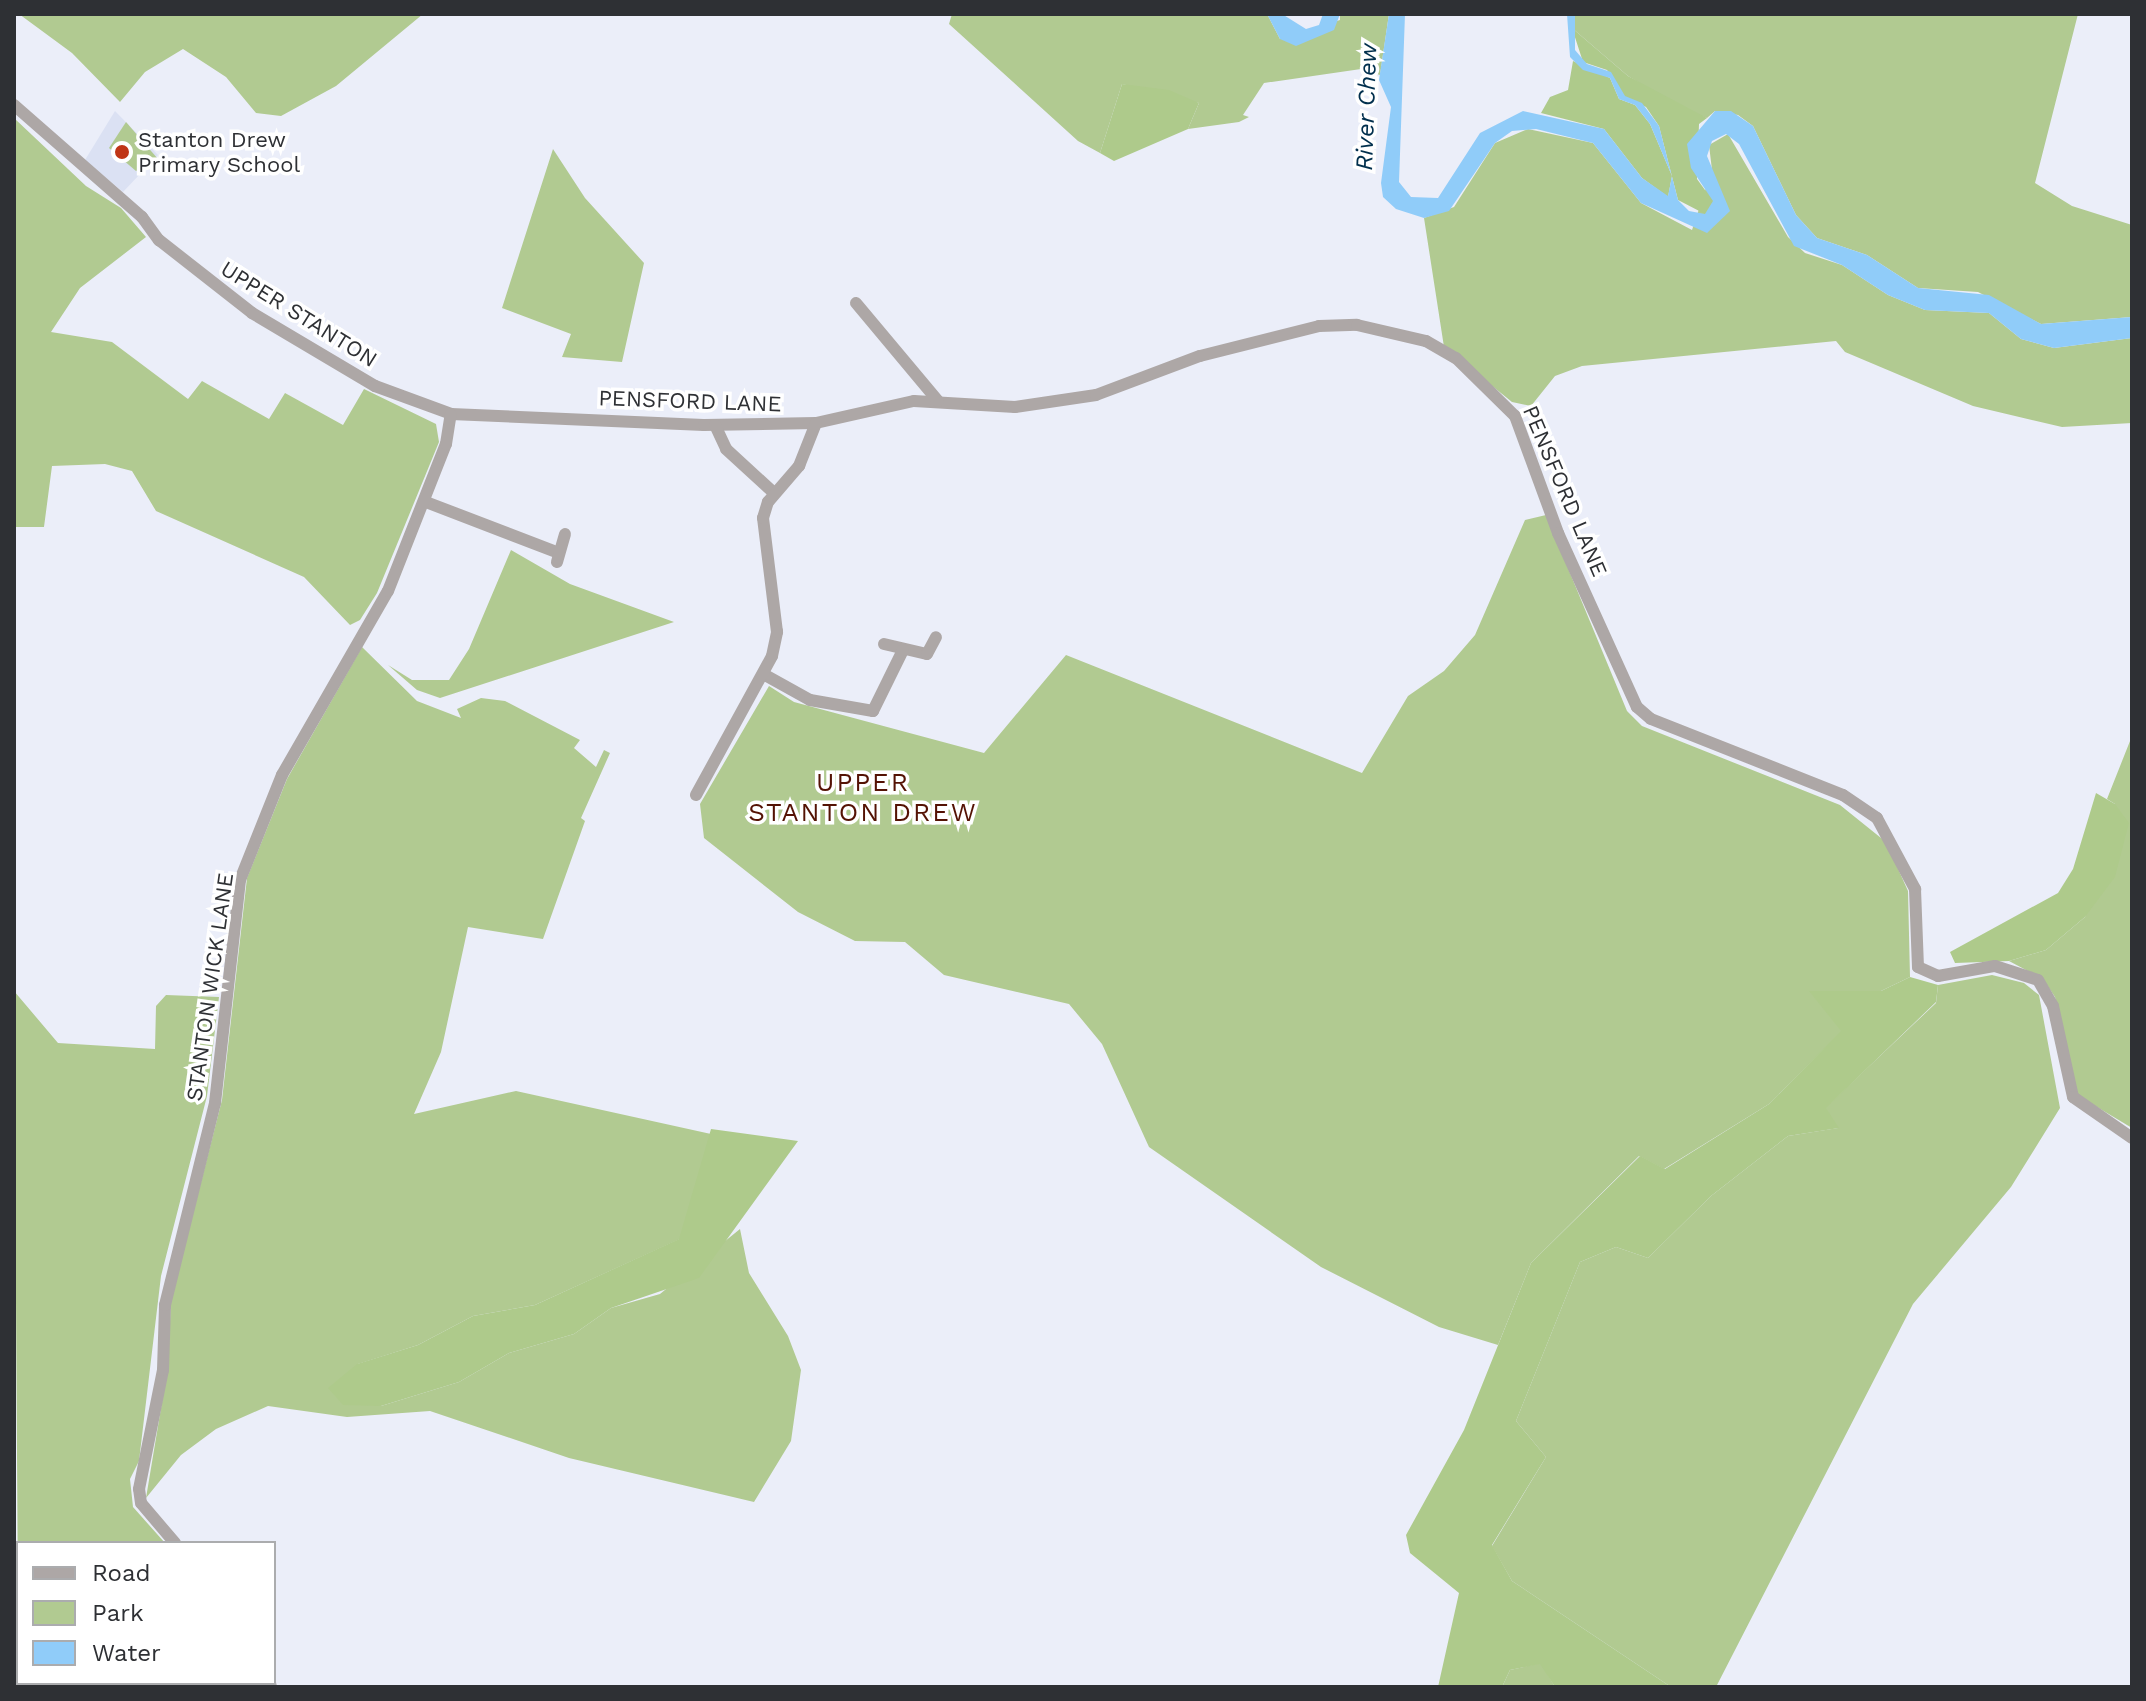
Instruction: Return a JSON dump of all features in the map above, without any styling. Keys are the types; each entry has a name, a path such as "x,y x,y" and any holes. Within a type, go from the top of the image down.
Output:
{"street":[{"name":"UPPER STANTON","path":"14,105 142,217 159,240 252,313 375,386 451,414 529,416"},
{"path":"856,303 938,401"},
{"name":"PENSFORD LANE","path":"529,416 715,425 816,423 938,401 1015,407 1096,395 1200,356 1319,326 1393,330 1456,358 1515,416 1558,533 1637,707 1686,734 1843,795 1877,818 1915,889 1918,967 1938,976 1995,966 2038,980 2053,1006 2073,1097 2132,1138"},
{"name":"STANTON WICK LANE","path":"173,1541 141,1503 139,1489 163,1370 165,1305 215,1103 240,880 282,775 388,591 426,502 451,414"},
{"path":"696,795 765,675 777,632 761,540 774,493 799,466 816,423"},
{"path":"715,425 726,449 774,493"},
{"path":"426,502 558,557 565,534"},
{"path":"884,644 927,654 936,637"},
{"path":"765,675 810,700 873,711 903,650"}],"shaded area":[{"name":"Stanton Drew Primary School","path":"115,111 158,155 123,192 85,160"}],"green space":[{"path":"19,14 423,14 336,86 281,116 256,113 226,77 183,49 145,72 120,102 72,53"},
{"path":"952,14 1267,14 1280,39 1340,20 1340,14 1389,14 1380,75 1361,69 1264,83 1243,115 1249,117 1239,122 1188,129 1199,103 1122,84 1100,153 1078,141 949,24"},
{"path":"1575,14 2078,14 2035,183 2072,206 2132,225 2132,317 2041,324 1978,292 1918,288 1867,255 1817,238 1796,215 1753,126 1738,115 1715,111 1707,118 1682,109 1628,76 1572,28"},
{"path":"1572,28 1628,76 1707,118 1699,124 1697,179 1713,201 1705,214 1678,200 1659,126 1646,107 1625,97 1607,70 1583,62"},
{"path":"1573,61 1610,78 1619,99 1635,105 1650,124 1672,176 1668,197 1642,178 1604,129 1541,113 1550,97 1568,90"},
{"path":"1122,84 1169,90 1199,103 1188,129 1114,161 1100,153"},
{"path":"14,118 86,186 121,208 146,237 80,288 51,332 112,342 188,399 202,381 269,419 285,393 343,425 364,389 436,424 439,442 377,593 360,620 350,625 304,577 156,511 132,471 105,464 52,466 44,527 14,527"},
{"path":"126,122 158,159 136,171 109,148"},
{"path":"1528,129 1593,143 1641,203 1692,230 1712,170 1709,145 1728,134 1788,237 1805,253 1842,265 1888,295 1925,310 1989,313 2021,339 2054,348 2132,338 2132,423 2062,427 1973,406 1845,352 1836,341 1582,366 1555,376 1531,406 1512,402 1444,347 1424,218 1454,207 1495,143"},
{"path":"553,149 585,198 644,263 622,362 562,357 571,334 502,308"},
{"path":"1546,515 1627,711 1642,726 1840,805 1886,842 1908,891 1910,977 1881,991 1810,991 1842,1031 1769,1104 1664,1169 1639,1156 1531,1263 1498,1345 1439,1327 1321,1267 1149,1147 1102,1044 1069,1004 944,975 905,942 855,941 798,912 704,838 700,804 769,686 794,702 984,753 1066,655 1362,773 1408,696 1444,671 1475,635 1525,520"},
{"path":"511,550 570,584 674,622 440,698 417,690 388,665 412,680 449,680 469,649"},
{"path":"362,647 417,701 461,718 457,709 481,698 505,701 580,740 574,748 596,767 604,750 610,753 581,818 585,821 543,939 468,927 441,1052 414,1114 516,1091 711,1134 680,1239 535,1305 473,1316 418,1345 358,1364 381,1406 459,1382 509,1353 574,1334 611,1308 660,1294 740,1229 749,1273 788,1336 801,1370 791,1441 754,1502 569,1458 430,1411 347,1417 268,1406 216,1429 181,1455 146,1498 168,1366 171,1299 222,1100 247,878 287,779"},
{"path":"2132,736 2132,1128 2077,1095 2055,997 2043,979 2009,961 2046,950 2085,917 2115,804 2107,799"},
{"path":"2096,793 2115,804 2129,823 2115,877 2085,917 2046,950 2009,961 1955,963 1950,952 2058,893 2073,869"},
{"path":"1992,975 2024,983 2039,995 2060,1108 2011,1187 1913,1304 1716,1687 1671,1687 1512,1581 1492,1546 1546,1457 1516,1421 1580,1262 1616,1247 1648,1258 1711,1196 1788,1136 1838,1128 1825,1108 1936,1003 1938,985"},
{"path":"1910,977 1938,985 1936,1002 1826,1108 1839,1128 1788,1136 1711,1196 1648,1258 1616,1247 1580,1262 1516,1421 1546,1457 1492,1545 1512,1581 1671,1687 1555,1687 1540,1664 1510,1670 1502,1687 1438,1687 1459,1593 1410,1553 1406,1535 1464,1430 1531,1263 1640,1156 1665,1169 1769,1104 1841,1031 1809,991 1881,991"},
{"path":"14,991 58,1043 155,1049 156,1006 166,995 219,997 207,1096 161,1276 139,1461 130,1479 133,1507 163,1541 18,1541"},
{"path":"711,1129 798,1141 699,1278 611,1308 574,1334 509,1353 459,1382 381,1406 343,1405 328,1388 357,1364 418,1345 473,1316 535,1305 679,1239"},
{"path":"16,1651 16,1685 259,1687 14,1687"},
{"path":"1541,1663 1555,1687 1502,1687 1510,1670"}],"water":[{"name":"River Chew","path":"1267,14 1282,14 1306,29 1319,25 1323,14 1340,14 1334,30 1296,46 1280,39"},
{"name":"River Chew","path":"1389,14 1405,14 1399,182 1411,197 1438,198 1480,133 1523,111 1604,129 1642,178 1668,196 1672,176 1678,200 1689,211 1705,214 1713,201 1691,168 1687,144 1715,111 1731,111 1753,126 1796,215 1817,238 1867,255 1918,288 1989,295 2041,324 2132,317 2132,338 2054,348 2021,339 1989,313 1925,310 1888,295 1842,265 1794,246 1739,144 1726,134 1712,141 1707,156 1730,211 1707,233 1641,203 1593,143 1536,129 1512,131 1495,143 1449,211 1424,218 1396,209 1383,197 1381,183 1391,107 1379,80"},
{"path":"1567,14 1575,14 1575,50 1587,64 1611,72 1625,96 1642,103 1659,126 1672,175 1650,124 1635,105 1619,99 1610,78 1583,70 1570,57"}],"place":[{"name":"Stanton Drew Primary School","path":"122,152"}],"district":[{"name":"UPPER STANTON DREW","path":"863,798"}]}
